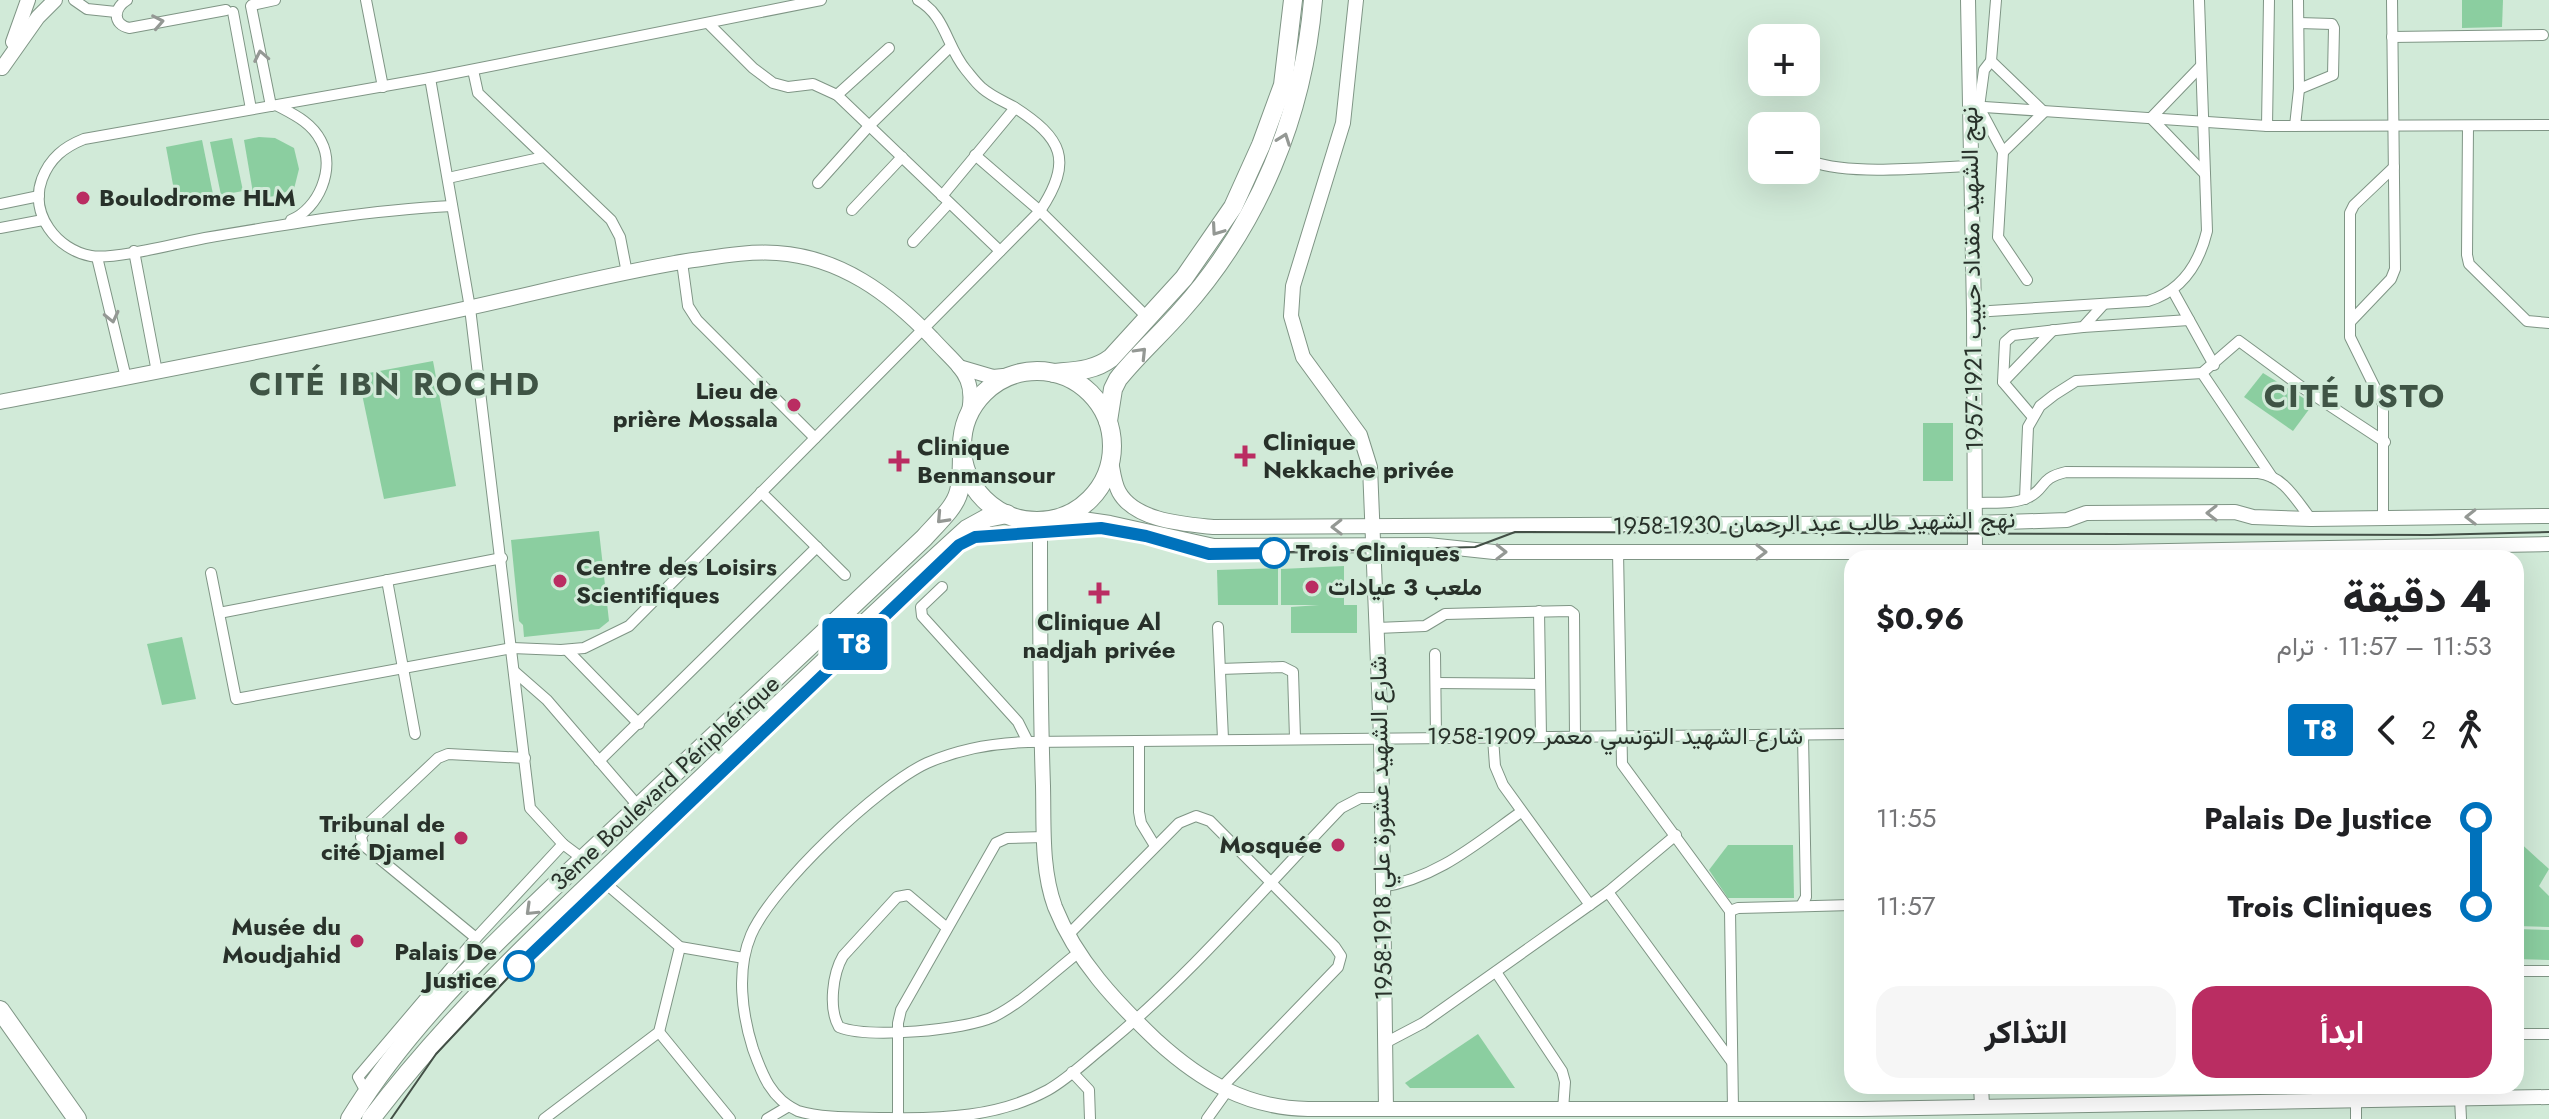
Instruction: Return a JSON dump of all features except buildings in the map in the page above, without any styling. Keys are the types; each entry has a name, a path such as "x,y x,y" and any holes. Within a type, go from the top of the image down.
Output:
{"highway":[{"path":"1293,0 1283,85 1256,157 1233,207 1184,278 1101,366 1084,371 1013,375 990,388 972,408 962,447 970,480 980,494 1007,514 1032,520 1062,516 1088,500 1106,475 1112,447 1108,421 1113,389 1118,379 1198,290 1237,236 1277,158 1292,115 1307,51 1313,0"},
{"path":"1054,373 1081,385 1101,407 1108,421"},
{"name":"3ème Boulevard Périphérique","path":"354,1117 366,1092 400,1047 485,955 954,506 960,492 962,447"},
{"name":"3ème Boulevard Périphérique","path":"354,1117 412,1065 492,980 598,877 967,529 987,518 1007,514"},
{"path":"0,1010 79,1119"},
{"path":"0,1030 64,1119"},
{"path":"379,1119 440,1035"}],"street":[{"path":"1,70 28,0"},
{"path":"1,70 38,17 55,0"},
{"path":"74,0 87,9 116,12"},
{"path":"127,0 120,4 116,12 117,20 129,28 243,11 252,3 275,0"},
{"path":"219,0 230,11 251,109"},
{"path":"366,0 383,87"},
{"path":"452,206 418,207 280,225 97,257 67,248 51,233 43,220 39,196 47,166 63,149 77,142 473,70 821,0"},
{"path":"211,573 236,699 512,648 584,648 629,626 1040,211 1058,180 1058,149 1050,134 981,88 958,60 937,15 918,0"},
{"name":"شارع الشهيد عشورة علي 1918-1958","path":"1356,0 1343,123 1293,286 1291,316 1303,357 1360,435 1368,455 1381,737 1386,1109"},
{"name":"نهج الشهيد مقداد حبيب 1921-1957","path":"1968,0 1974,106 1971,166 1975,550"},
{"path":"1996,0 1991,61 1984,70 1974,106 2003,152 1998,237 2027,280"},
{"path":"1974,312 2148,301 2173,291 2181,284 2203,248 2207,231 2199,0"},
{"path":"2267,126 2269,0"},
{"path":"2295,126 2299,89 2298,0"},
{"path":"2350,322 2391,279 2395,269 2392,0"},
{"path":"252,3 273,105"},
{"path":"708,23 753,68 773,83 788,87 813,84 837,95 1000,251"},
{"path":"2299,23 2332,24 2334,28 2334,69 2329,78 2299,89"},
{"path":"2392,37 2543,35"},
{"path":"818,183 869,126 951,46"},
{"path":"837,95 889,48"},
{"path":"1991,61 2044,112"},
{"path":"2151,118 2201,66"},
{"path":"473,70 478,93 617,228 627,273"},
{"path":"430,78 470,308 530,808 563,844 583,859"},
{"path":"273,105 308,123 322,142 326,158 324,181 315,201 301,216 280,225"},
{"path":"1974,106 2267,126 2549,125"},
{"path":"913,242 975,155 1015,108"},
{"path":"2003,152 2044,112"},
{"path":"2151,118 2205,174"},
{"path":"2468,126 2469,264 2527,321 2549,323"},
{"path":"975,155 1040,211 1148,318"},
{"path":"448,178 544,157"},
{"path":"852,210 902,157"},
{"path":"1820,166 1845,169 1971,166"},
{"path":"2383,519 2383,404 2350,337 2350,213 2354,205 2394,167"},
{"path":"0,204 39,196"},
{"path":"0,228 43,220"},
{"path":"134,251 157,372"},
{"path":"0,402 470,308 682,262 729,255 778,253 832,264 896,303 959,367 971,385 972,398 967,420"},
{"path":"97,257 126,378"},
{"path":"682,262 688,306 697,320 815,438"},
{"path":"2173,291 2214,365"},
{"path":"2083,327 2103,305"},
{"path":"2032,416 2003,382 2005,342 2013,335 2189,320"},
{"path":"2003,382 2053,330"},
{"path":"2025,499 2028,427 2040,406 2076,381 2202,373 2239,341 2385,442"},
{"path":"959,367 993,377 1013,375"},
{"path":"2202,373 2272,477"},
{"name":"نهج الشهيد طالب عبد الرحمان 1930-1958","path":"1111,461 1118,491 1135,508 1167,520 1213,527 1975,523 2067,520 2086,513 2235,512 2253,517 2311,519 2549,516"},
{"path":"1975,503 2025,499 2035,493 2047,478 2066,472 2258,473 2285,485 2311,519"},
{"path":"761,492 845,575"},
{"name":"نهج الشهيد طالب عبد الرحمان 1930-1958","path":"1062,516 1110,523 1214,546 1441,545 1494,552 1844,554"},
{"path":"1032,520 1040,536 1035,742 1049,888 1078,953 1118,1003 1181,1063 1224,1090 1256,1103 1294,1109 1386,1109 1410,1114 1733,1108 1784,1114 1982,1105 2356,1100 2383,1094"},
{"name":"نهج الشهيد طالب عبد الرحمان 1930-1958","path":"2236,550 2549,544"},
{"path":"599,761 817,547"},
{"path":"1618,552 1622,764 1730,911 1733,1108"},
{"path":"219,613 502,558"},
{"path":"387,580 415,734"},
{"path":"942,587 921,607 922,616 1035,742"},
{"path":"1377,628 1425,626 1445,614 1565,610 1574,614 1575,737"},
{"path":"1539,611 1541,737"},
{"path":"1218,627 1223,739"},
{"path":"567,650 639,724"},
{"path":"1435,654 1436,737"},
{"path":"1220,669 1289,668 1295,678 1295,738"},
{"path":"515,672 547,700 639,807"},
{"path":"1436,683 1540,684"},
{"name":"شارع الشهيد التونسي معمر 1909-1958","path":"744,958 758,921 790,879 864,806 909,773 934,761 993,744 1381,737 1844,734"},
{"path":"1801,906 1806,897 1803,735"},
{"path":"1493,738 1493,757 1498,775 1521,812 1590,905"},
{"path":"1139,741 1139,812 1141,823 1155,846"},
{"path":"476,938 363,845 361,837 369,823 438,758 448,754 525,758"},
{"path":"598,877 680,947 744,958 744,1012 751,1042 766,1081 789,1106 823,1117 964,1115 994,1111 1047,1090 1072,1072 1136,1020 1341,808 1360,798 1381,798"},
{"path":"1381,887 1404,884 1426,876 1450,863 1521,812"},
{"path":"1068,935 1155,846 1188,818 1196,816 1210,821 1335,947 1341,956 1338,967 1224,1090 1207,1119"},
{"path":"1385,1043 1423,1023 1590,905 1676,835"},
{"path":"898,1118 901,1010 996,843 1003,839 1045,837"},
{"path":"366,1092 358,1077 476,938 563,844"},
{"path":"1608,892 1732,1062"},
{"path":"947,928 908,895 900,895 837,966 834,1015 839,1027 854,1031 898,1033 976,1023 992,1017 1078,953"},
{"path":"1730,911 1738,908 1844,905"},
{"path":"544,1119 659,1032 680,947"},
{"path":"2524,971 2549,971"},
{"path":"1496,972 1562,1071 1570,1113"},
{"path":"659,1032 730,1119"},
{"path":"2524,1034 2549,1034"},
{"path":"1072,1072 1089,1090 1090,1119"},
{"path":"1981,1094 1982,1105"},
{"path":"2402,1094 2460,1098 2549,1097"},
{"path":"2460,1098 2461,1119"},
{"path":"2356,1100 2356,1119"},
{"path":"767,1119 789,1106"}],"green space":[{"path":"2462,0 2503,0 2502,27 2462,28"},
{"path":"232,138 243,191 221,195 210,142"},
{"path":"275,138 294,148 299,169 294,189 254,199 244,140"},
{"path":"202,140 214,199 177,206 166,147"},
{"path":"433,361 456,486 384,499 358,375"},
{"path":"2263,373 2313,404 2293,431 2244,397"},
{"path":"1923,423 1953,423 1953,481 1923,481"},
{"name":"Centre des Loisirs Scientifiques","path":"599,531 609,621 599,629 524,637 523,625 519,621 511,540"},
{"path":"1344,566 1344,605 1357,605 1357,633 1291,633 1291,607 1319,605 1281,605 1281,569"},
{"path":"1278,568 1278,605 1218,605 1217,570"},
{"path":"182,637 196,699 162,705 147,644"},
{"path":"1728,845 1793,845 1794,898 1728,898 1709,870"},
{"path":"2524,846 2549,869 2539,886 2549,896 2549,927 2524,926"},
{"path":"2524,929 2549,930 2549,960 2524,959"},
{"path":"1478,1034 1515,1088 1410,1088 1405,1083"}],"tram line":[{"path":"391,1119 436,1054 519,966 959,545 975,537 1101,528 1146,536 1209,554 1475,547 1515,532 2429,535 2549,532"},
{"name":"T8","path":"519,966 959,545 975,537 1101,528 1146,536 1209,554 1274,553"}],"place":[{"name":"Boulodrome HLM","path":"83,198"},
{"name":"Lieu de prière Mossala","path":"794,405"},
{"name":"Clinique Nekkache privée","path":"1245,456"},
{"name":"Clinique Benmansour","path":"899,461"},
{"name":"Trois Cliniques","path":"1274,553"},
{"name":"Centre des Loisirs Scientifiques","path":"560,581"},
{"name":"ملعب 3 عيادات","path":"1312,587"},
{"name":"Clinique Al nadjah privée","path":"1099,593"},
{"name":"Tribunal de cité Djamel","path":"461,838"},
{"name":"Mosquée","path":"1338,845"},
{"name":"Musée du Moudjahid","path":"357,941"},
{"name":"Palais De Justice","path":"519,966"}],"district":[{"name":"CITÉ IBN ROCHD","path":"395,384"},
{"name":"CITÉ USTO","path":"2355,396"}]}
